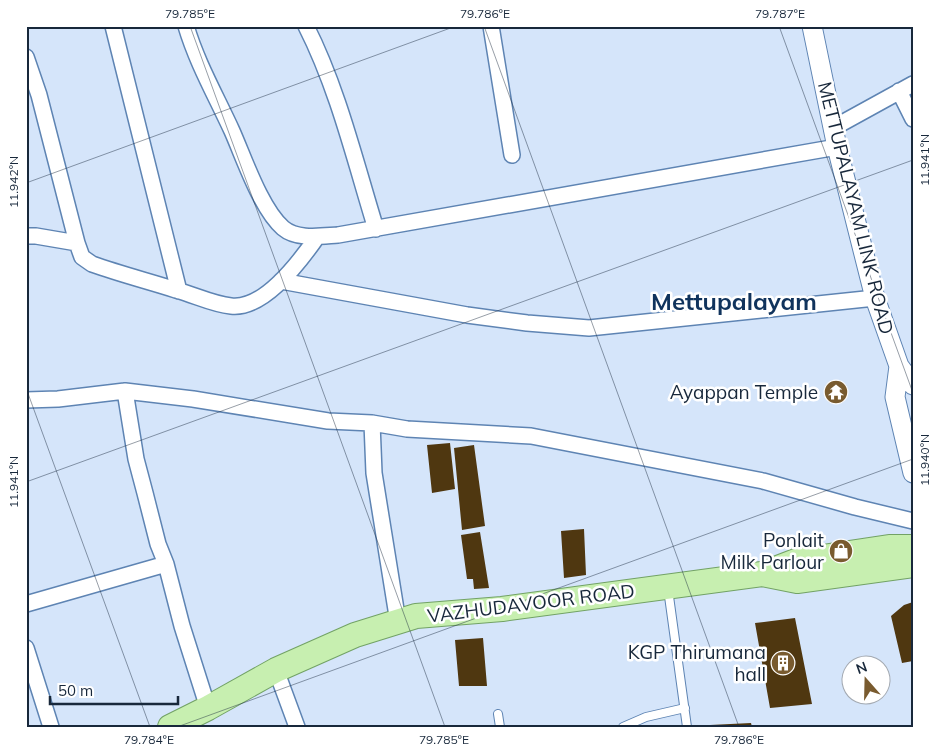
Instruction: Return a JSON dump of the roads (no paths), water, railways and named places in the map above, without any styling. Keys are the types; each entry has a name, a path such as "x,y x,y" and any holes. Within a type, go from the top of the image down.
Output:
{"main road":[{"path":"762,574 796,561 889,547 913,547"},
{"name":"VAZHUDAVOOR ROAD","path":"172,726 276,670 355,635 416,616 502,609 762,574 797,581 913,565"}],"street":[{"path":"113,26 179,290"},
{"path":"186,26 198,61 261,196 276,221 284,229 299,235 318,237 338,235 836,147"},
{"path":"306,26 321,56 376,228"},
{"path":"492,26 512,155"},
{"name":"METTUPALAYAM LINK ROAD","path":"812,26 836,147 876,298 899,366 913,385"},
{"path":"26,57 39,95 76,243 82,257 92,264 179,290 213,303 234,307 252,302 272,290 301,260 318,237"},
{"path":"833,128 906,88 913,119"},
{"path":"26,236 76,243"},
{"path":"281,281 467,315 527,323 589,328 876,298"},
{"path":"899,366 895,397 913,473"},
{"path":"26,400 58,399 125,392 193,399 328,421 372,423 407,429 531,436 763,481 855,507 913,520"},
{"path":"125,392 136,459 158,544 166,564 182,626 208,708"},
{"path":"372,423 374,473 398,622"},
{"path":"26,604 166,564"},
{"path":"26,648 51,727"},
{"path":"276,670 297,727"}],"lane":[{"path":"668,587 687,727"},
{"path":"623,727 646,717 684,708"},
{"path":"498,714 500,727"}],"place":[{"name":"Ayappan Temple","path":"836,392"},
{"name":"Ponlait Milk Parlour","path":"841,551"},
{"name":"KGP Thirumana hall","path":"783,663"}],"district":[{"name":"Mettupalayam","path":"734,302"}]}
